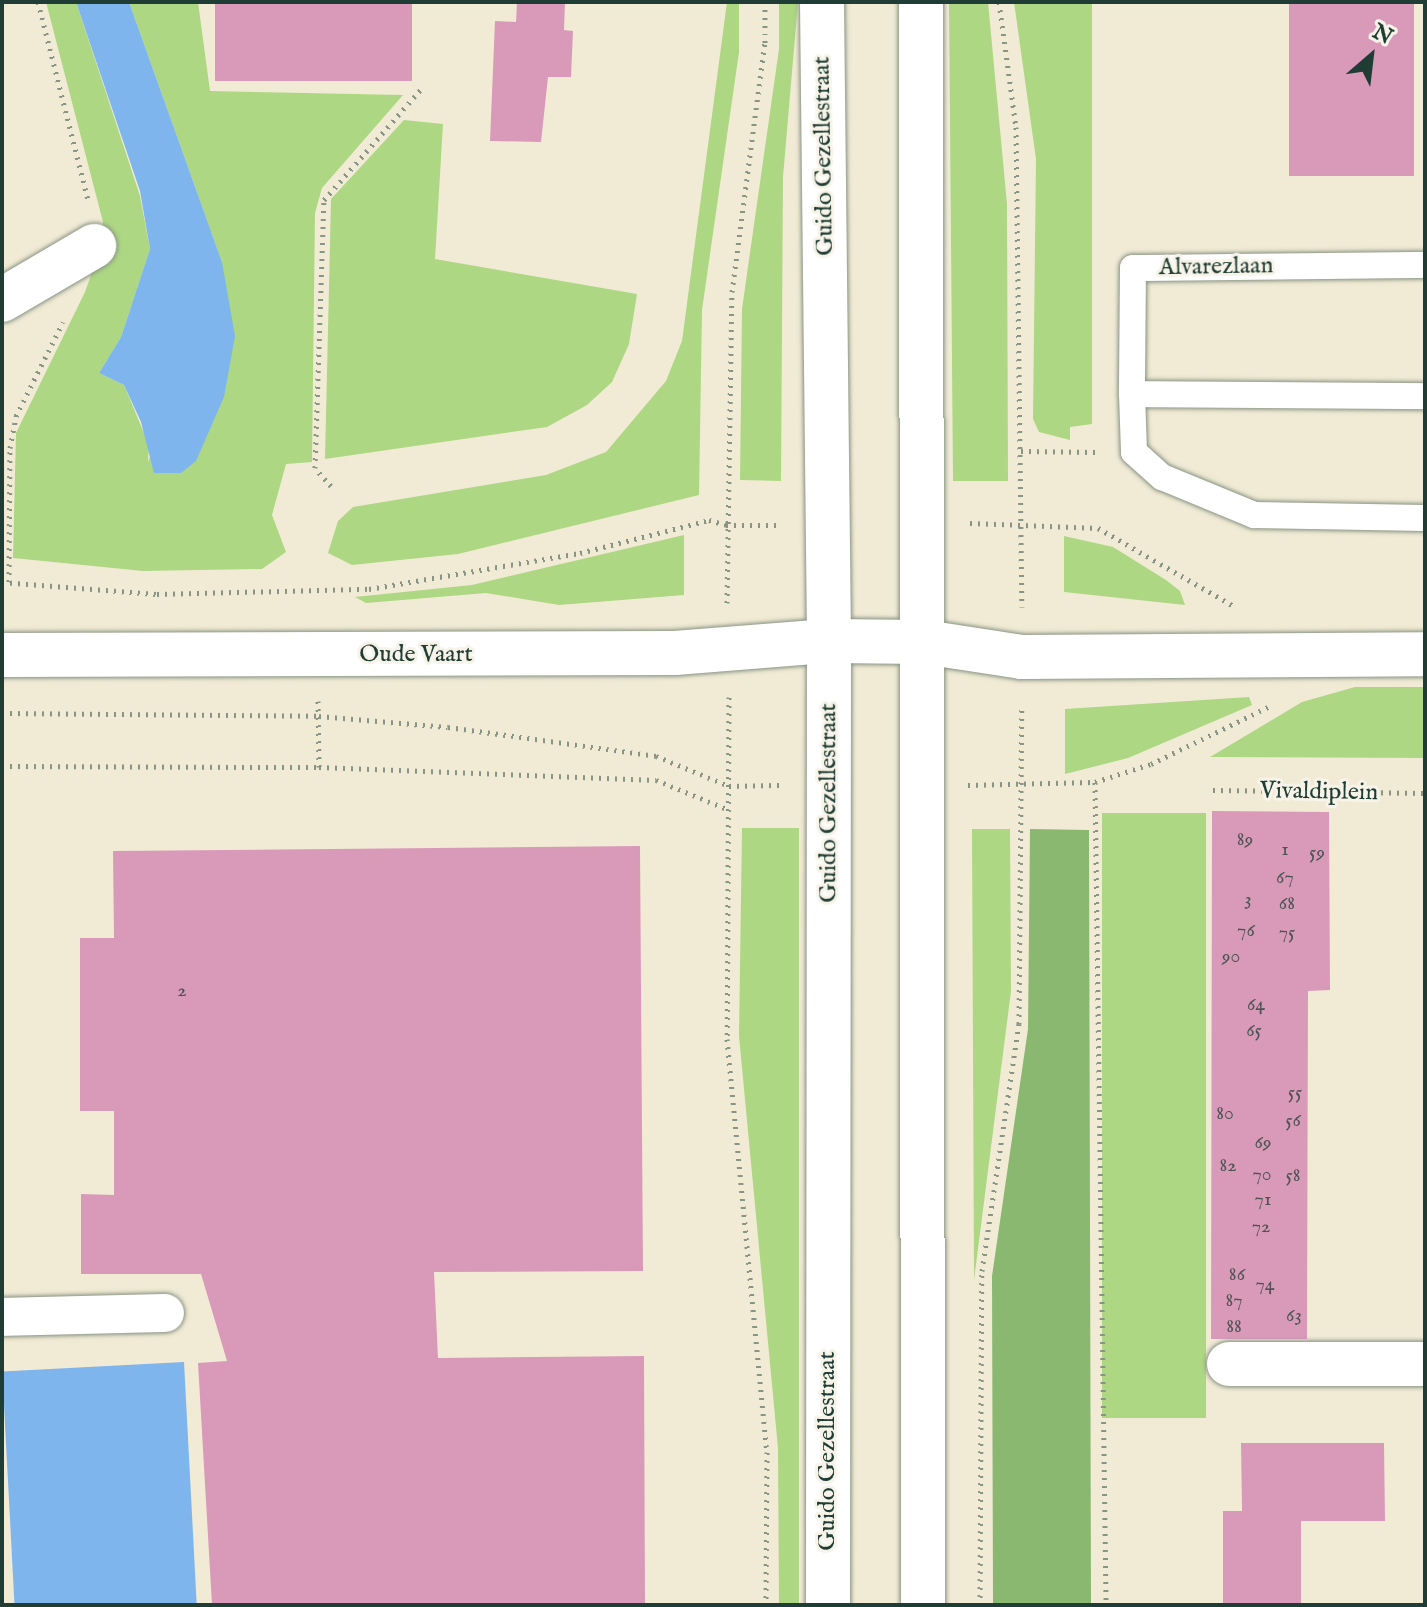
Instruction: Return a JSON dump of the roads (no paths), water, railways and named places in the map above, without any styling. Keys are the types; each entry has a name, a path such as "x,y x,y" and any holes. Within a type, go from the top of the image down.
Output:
{"main road":[{"name":"Guido Gezellestraat","path":"822,2 829,641 828,1605"},
{"path":"921,2 923,1605"},
{"path":"2,300 94,246"},
{"name":"Oude Vaart","path":"2,655 675,653 829,641 924,642"},
{"path":"924,642 1022,657 1425,654"},
{"path":"1229,1364 1425,1364"}],"street":[{"path":"2,1317 165,1313"}],"lane":[{"name":"Alvarezlaan","path":"1425,265 1133,268 1132,394 1134,452 1162,477 1254,515 1425,518"},
{"path":"1132,394 1425,396"}],"water":[{"path":"76,2 129,2 222,262 235,336 224,397 196,461 181,473 154,473 141,422 124,385 99,373 121,337 150,249 140,191"},
{"path":"184,1362 197,1605 14,1605 2,1372"}]}
